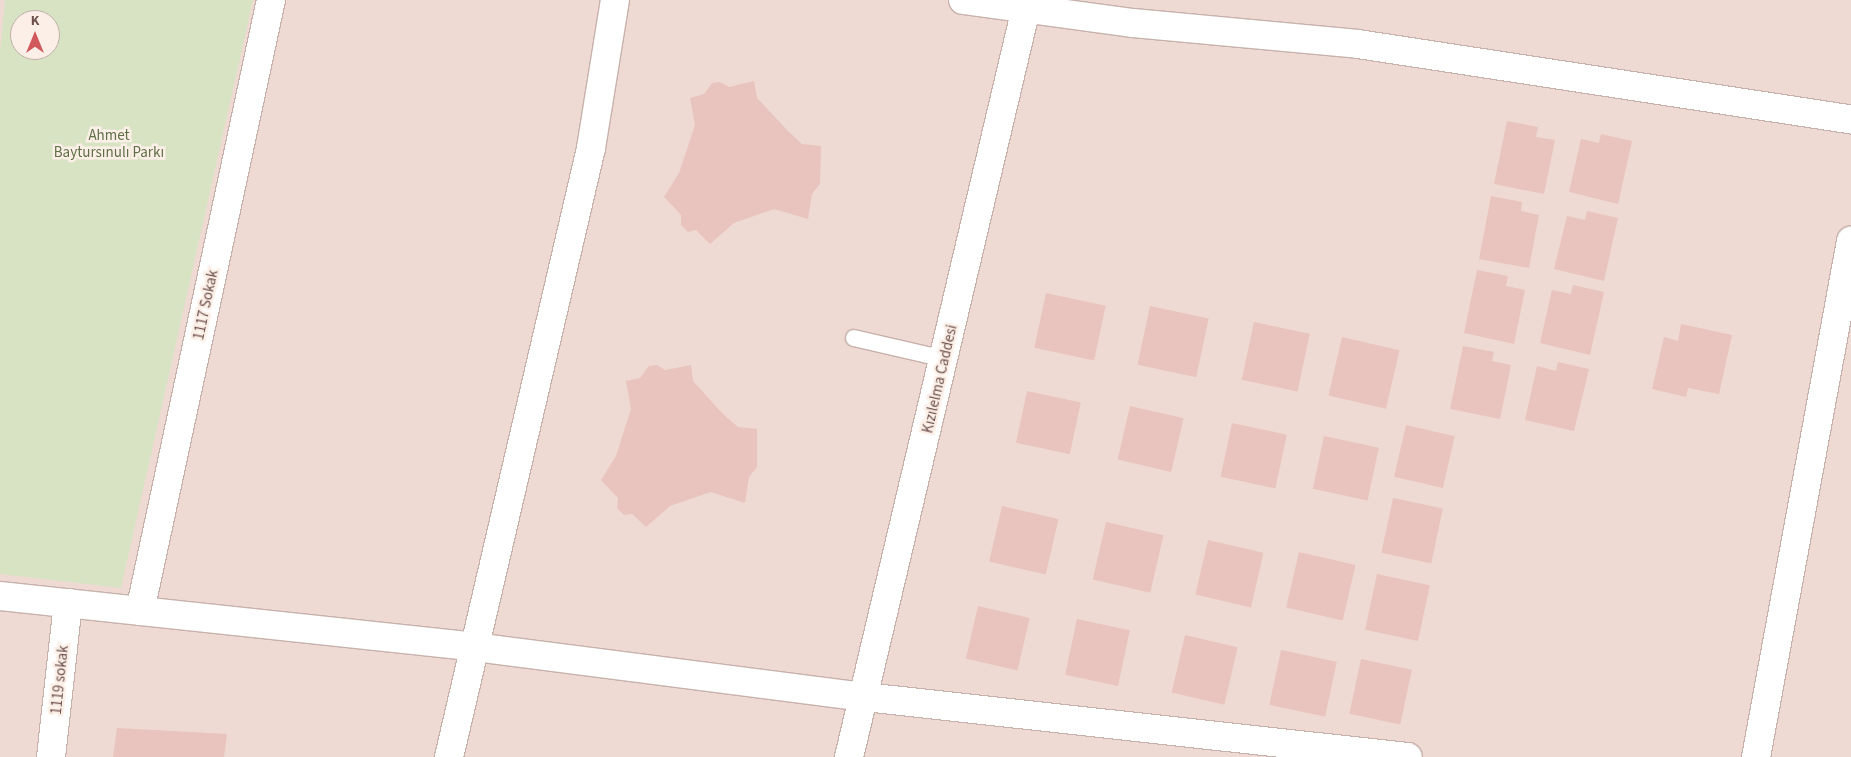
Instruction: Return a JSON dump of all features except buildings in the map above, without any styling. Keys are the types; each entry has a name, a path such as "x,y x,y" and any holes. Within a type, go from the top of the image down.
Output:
{"street":[{"name":"1117 Sokak","path":"140,611 271,0"},
{"path":"448,757 591,148 614,0"},
{"path":"964,0 1027,4 1133,23 1358,44 1851,119"},
{"name":"Kızılelma Caddesi","path":"849,757 865,698 1027,4"},
{"path":"1756,757 1851,241"},
{"path":"0,596 474,647 865,698 1408,757"},
{"name":"1119 sokak","path":"51,757 68,603"}],"lane":[{"path":"854,338 945,359"}],"shaded area":[{"path":"0,0 1851,0 1851,757 0,757"}],"green space":[{"name":"Ahmet Baytursınulı Parkı","path":"5,0 253,0 121,588 0,574 0,53"}]}
